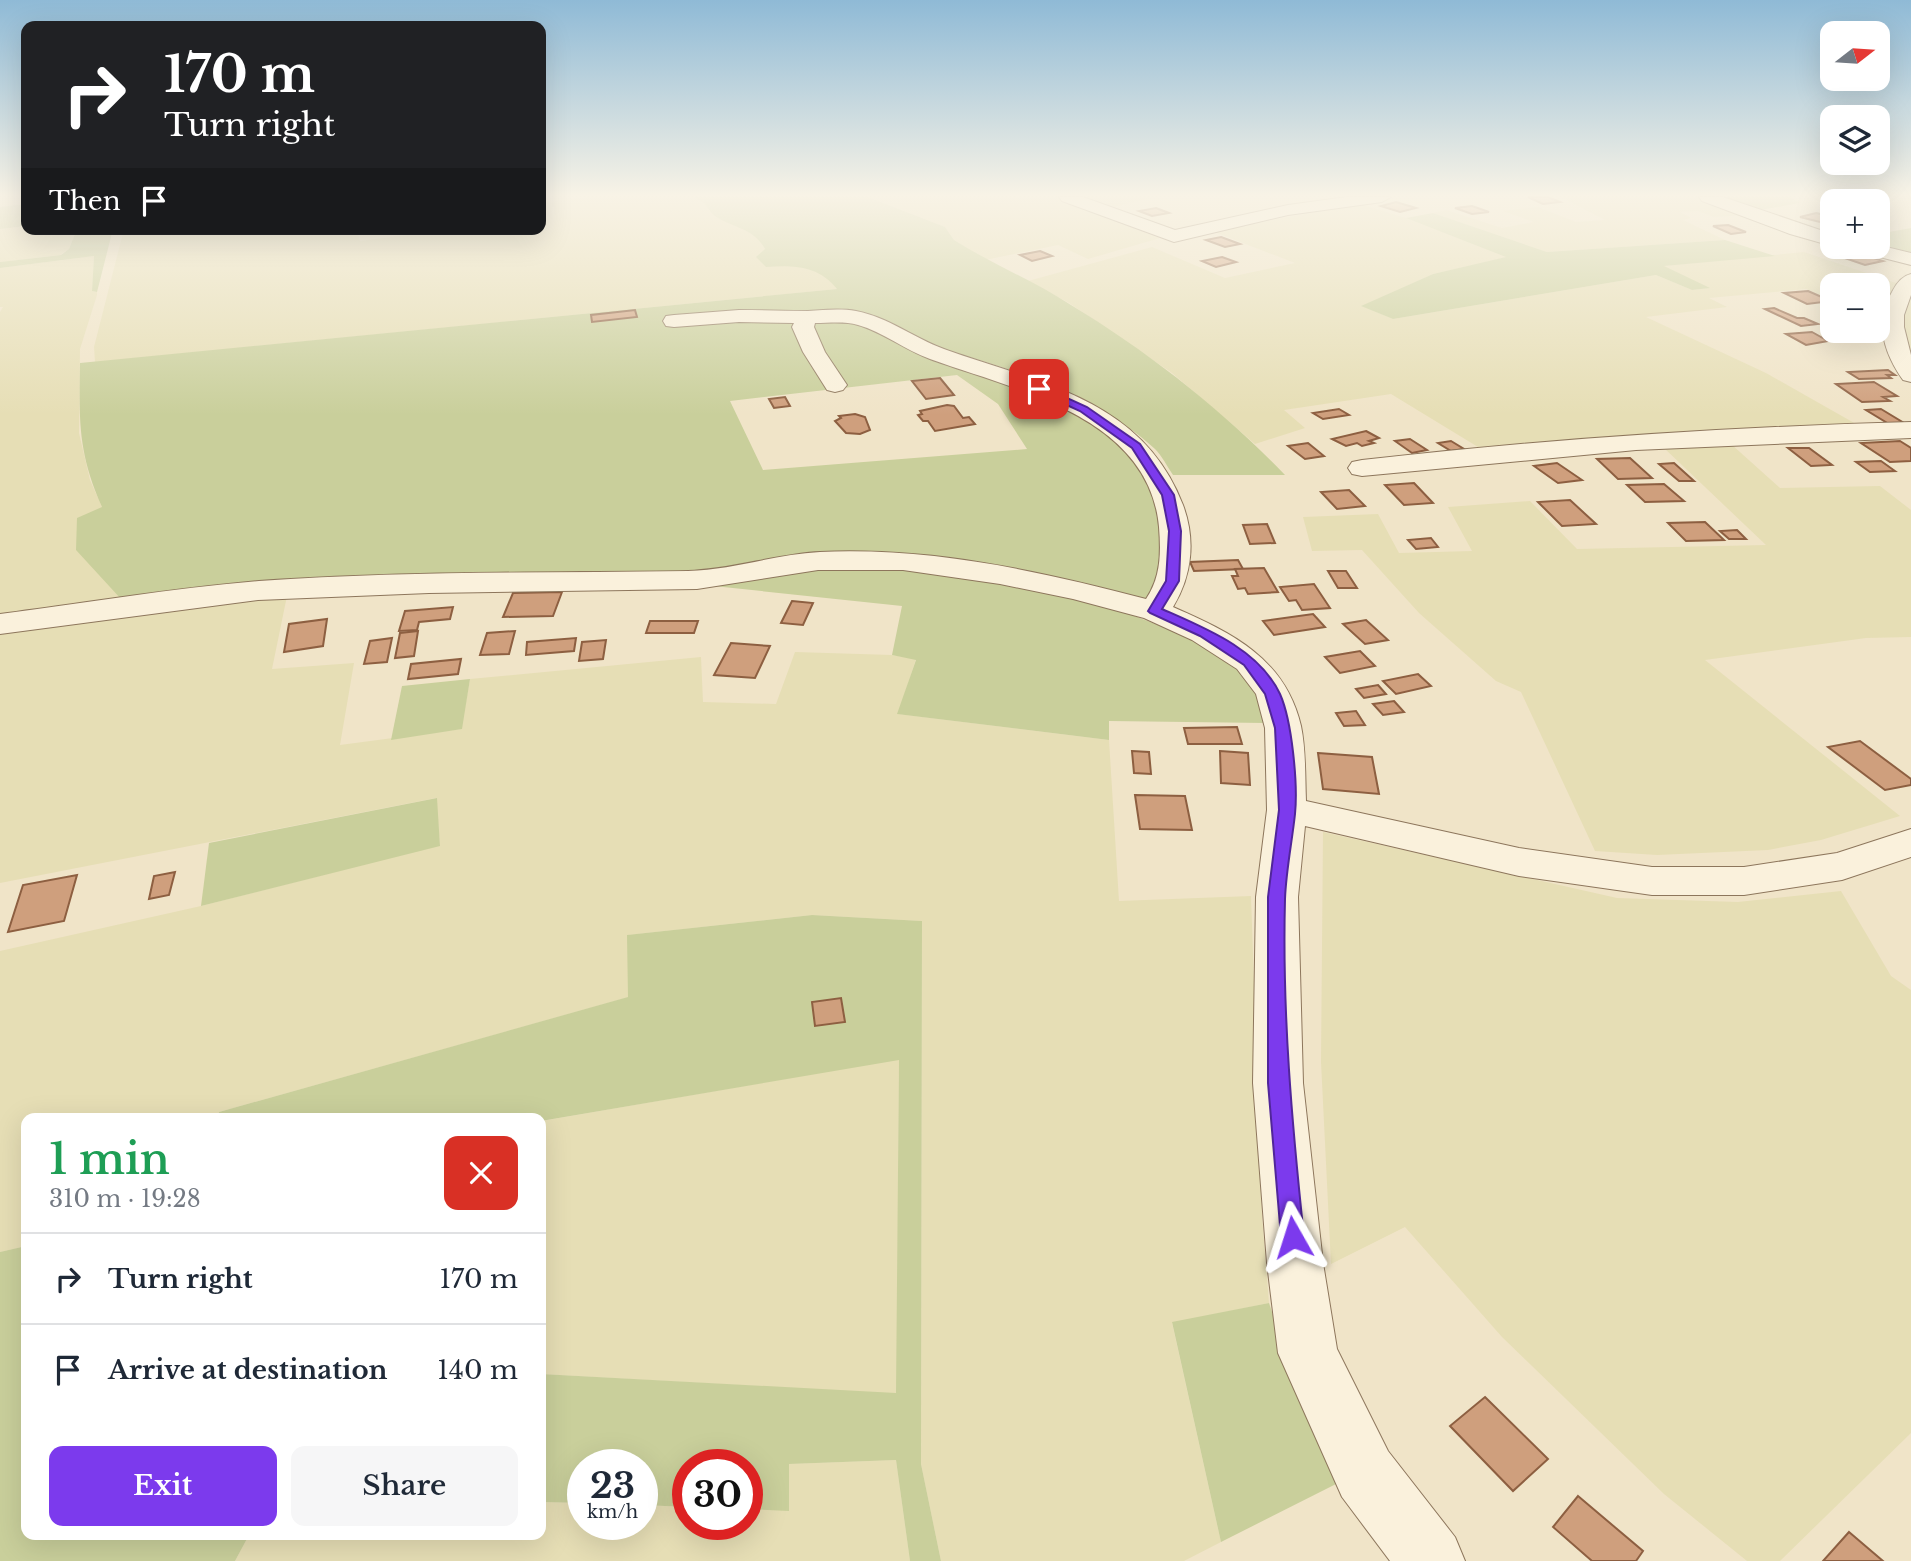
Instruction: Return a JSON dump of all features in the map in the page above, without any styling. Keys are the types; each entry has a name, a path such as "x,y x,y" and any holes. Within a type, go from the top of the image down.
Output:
{"street":[{"path":"1911,280 1903,289 1903,309 1893,336 1898,357 1911,374"},
{"path":"674,321 739,316 848,317 864,320 933,353 1039,389 1084,409 1136,446 1168,495 1175,531 1172,581 1155,611"},
{"path":"807,317 803,327 814,352 835,385"},
{"path":"1362,468 1466,455 1911,430"},
{"path":"0,624 258,591 429,584 697,580 818,561 903,561 1076,590 1155,611 1204,633 1249,662 1272,693 1283,728 1287,810 1277,897 1278,1083 1295,1263 1308,1353 1365,1474 1432,1561"},
{"path":"1287,810 1373,827 1519,862 1652,881 1744,881 1842,866 1911,842"}],"shaded area":[{"path":"0,270 93,270 92,291 97,292 97,295 80,349 79,433 90,480 102,507 121,599 0,616 0,312 3,307 0,307"},
{"path":"114,270 811,270 826,276 837,289 95,362 94,347"},
{"path":"1069,270 1206,270 1225,278 1263,270 1451,270 1433,274 1362,306 1393,319 1656,275 1692,290 1708,288 1671,270 1857,270 1866,273 1820,273 1820,295 1806,289 1709,298 1727,307 1646,317 1766,373 1856,424 1478,447 1391,394 1284,410 1305,428 1255,444 1172,373 1069,303 1028,281"},
{"path":"1890,281 1911,288 1911,358 1900,321 1890,320"},
{"path":"1731,444 1780,488 1880,486 1911,510 1911,637 1866,638 1705,660 1900,816 1821,840 1768,850 1657,855 1595,851 1521,692 1496,681 1419,613 1362,550 1312,551 1303,517 1378,514 1399,553 1472,551 1448,507 1530,501 1577,549 1766,545 1664,448"},
{"path":"287,596 272,669 354,663 340,745 461,729 470,679 701,657 703,702 776,704 795,652 892,655 916,659 898,714 1109,740 1119,901 1251,896 1262,1216 1269,1303 1172,1323 1221,1542 1184,1561 941,1561 921,1464 922,921 812,915 628,935 629,997 219,1113 21,1113 21,1247 0,1252 0,951 201,906 440,845 436,798 0,883 0,628"},
{"path":"1323,832 1617,898 1738,902 1841,891 1891,976 1911,990 1911,1433 1780,1561 1747,1561 1664,1494 1502,1337 1405,1227 1331,1264 1321,1062"},
{"path":"899,1059 897,1394 546,1374 546,1120"},
{"path":"896,1460 910,1561 235,1561 246,1540 546,1540 546,1502 567,1503 567,1540 658,1540 658,1506 672,1506 672,1540 763,1540 763,1509 789,1510 788,1464"}],"green space":[{"path":"93,270 103,270 97,292 92,291"},
{"path":"809,270 1007,270 1057,296 1157,362 1236,427 1285,475 1173,475 1155,449 1135,432 1088,403 1035,379 957,354 1095,426 1136,462 1151,484 1160,511 1162,543 1156,582 1135,616 1203,644 1234,665 1247,677 1256,691 1265,723 1109,721 1109,740 897,714 916,660 892,655 902,606 704,585 121,599 76,550 77,518 102,507 84,453 80,363 837,289","holes":["957,375 998,404 1027,449 763,470 730,401"]},
{"path":"1451,270 1672,270 1710,288 1692,290 1656,275 1393,319 1361,306 1433,274"},
{"path":"470,679 462,729 391,740 402,686"},
{"path":"437,798 440,846 201,906 209,843"},
{"path":"812,915 922,921 921,1464 941,1561 910,1561 896,1460 789,1464 789,1511 763,1510 763,1449 672,1449 672,1506 658,1506 658,1449 567,1449 567,1503 546,1502 546,1374 896,1393 899,1060 546,1120 546,1113 219,1113 628,997 627,935"},
{"path":"21,1247 21,1540 246,1540 235,1561 0,1561 0,1252"},
{"path":"1269,1303 1305,1410 1340,1482 1221,1542 1172,1322"}],"building":[{"path":"1808,291 1820,296 1820,302 1807,304 1784,293"},
{"path":"1774,308 1818,324 1801,326 1765,309"},
{"path":"635,310 637,317 592,322 591,315"},
{"path":"1812,332 1820,336 1820,342 1806,345 1786,334"},
{"path":"1888,370 1895,375 1887,375 1891,378 1859,379 1848,372"},
{"path":"940,378 954,395 926,399 912,381"},
{"path":"1874,382 1897,396 1883,397 1890,401 1862,402 1836,384"},
{"path":"785,397 790,406 774,408 769,399"},
{"path":"954,406 963,418 969,417 975,424 935,431 928,421 923,421 918,415 922,414 920,411"},
{"path":"1339,409 1349,415 1323,419 1313,413"},
{"path":"1881,409 1904,423 1889,424 1866,410"},
{"path":"855,414 865,417 870,430 860,434 846,433 835,421 841,418 839,416"},
{"path":"1366,431 1379,438 1369,441 1374,443 1362,446 1357,443 1346,446 1332,439"},
{"path":"1410,439 1427,450 1412,453 1395,441"},
{"path":"1451,441 1464,449 1451,451 1438,443"},
{"path":"1900,441 1911,448 1911,461 1890,462 1861,443"},
{"path":"1308,443 1324,456 1305,459 1288,446"},
{"path":"1788,448 1809,448 1832,465 1811,466"},
{"path":"1630,458 1652,478 1618,479 1597,459"},
{"path":"1881,461 1895,471 1870,472 1856,462"},
{"path":"1557,463 1582,480 1558,483 1534,466"},
{"path":"1674,463 1694,481 1679,481 1659,464"},
{"path":"1414,483 1433,503 1404,505 1385,485"},
{"path":"1664,484 1684,501 1645,502 1627,485"},
{"path":"1349,490 1365,506 1337,509 1321,492"},
{"path":"1570,500 1596,524 1562,526 1538,502"},
{"path":"1705,522 1724,540 1686,541 1668,523"},
{"path":"1267,524 1275,543 1250,544 1243,525"},
{"path":"1737,530 1746,539 1729,539 1720,531"},
{"path":"1431,538 1438,547 1416,549 1408,540"},
{"path":"1238,560 1243,569 1194,571 1190,562"},
{"path":"1264,568 1278,592 1248,594 1245,588 1238,589 1232,576 1238,576 1235,569"},
{"path":"1328,571 1346,571 1357,588 1338,588"},
{"path":"1314,584 1330,608 1302,610 1296,600 1289,601 1280,587"},
{"path":"562,592 553,616 503,617 513,593"},
{"path":"792,601 813,603 803,625 781,623"},
{"path":"453,607 450,619 419,622 417,630 399,631 405,611"},
{"path":"1313,614 1325,627 1274,635 1263,621"},
{"path":"327,619 323,646 284,652 289,624"},
{"path":"1366,620 1388,640 1365,644 1343,624"},
{"path":"650,621 698,621 694,633 646,633"},
{"path":"418,631 414,656 395,658 400,633"},
{"path":"515,631 509,654 480,655 487,633"},
{"path":"392,638 387,662 364,664 370,641"},
{"path":"576,638 574,651 526,655 527,642"},
{"path":"606,640 603,659 579,661 582,642"},
{"path":"731,643 770,646 755,678 714,675"},
{"path":"1360,651 1375,666 1340,673 1325,657"},
{"path":"461,659 458,674 408,679 411,664"},
{"path":"1418,674 1431,686 1396,694 1383,681"},
{"path":"1378,685 1386,694 1364,698 1356,689"},
{"path":"1394,701 1404,712 1383,715 1373,704"},
{"path":"1356,711 1365,725 1344,726 1336,713"},
{"path":"1237,727 1242,744 1188,744 1184,728"},
{"path":"1860,741 1911,779 1911,785 1885,790 1828,747"},
{"path":"1132,751 1149,752 1151,774 1134,773"},
{"path":"1220,751 1248,753 1250,785 1221,783"},
{"path":"1318,753 1372,757 1379,794 1323,789"},
{"path":"1135,795 1185,796 1192,830 1140,829"},
{"path":"175,872 169,895 149,899 154,876"},
{"path":"77,875 64,921 8,932 23,885"},
{"path":"841,998 845,1022 815,1026 812,1002"},
{"path":"1485,1397 1548,1459 1513,1491 1450,1426"},
{"path":"1578,1496 1643,1551 1636,1561 1592,1561 1553,1527"},
{"path":"1849,1532 1883,1561 1823,1561"}],"route":[{"path":"1039,389 1084,409 1109,424 1136,446 1168,495 1175,531 1172,581 1155,611 1204,633 1249,662 1272,693 1278,710 1283,728 1287,810 1277,897 1278,1083 1293,1237"}]}
